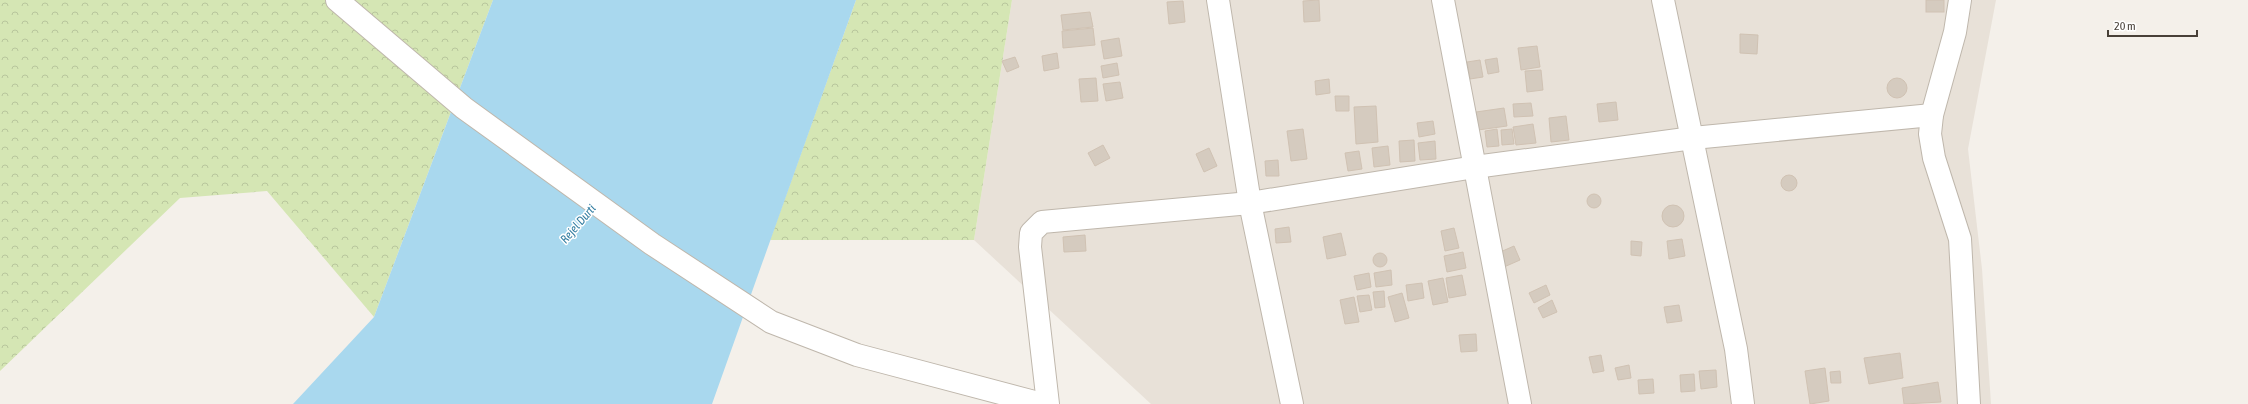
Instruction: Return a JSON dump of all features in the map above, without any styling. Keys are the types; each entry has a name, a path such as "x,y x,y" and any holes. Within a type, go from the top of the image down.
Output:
{"street":[{"path":"337,0 464,108 646,239 771,322 857,355 1009,399 1042,404"},
{"path":"1218,0 1250,203 1292,404"},
{"path":"1443,0 1520,404"},
{"path":"1663,0 1736,349 1743,404"},
{"path":"1960,0 1955,32 1932,115 1930,134 1934,158 1960,239 1969,404"},
{"path":"1048,404 1030,247 1031,233 1042,222 1250,203 1475,167 1693,138 1932,115"}],"shaded area":[{"path":"1012,0 1996,0 1968,149 1982,269 1991,404 1151,404 974,240"}],"green space":[{"path":"0,0 493,0 374,317 267,191 180,198 0,371"},
{"path":"856,0 1012,0 974,240 770,240"}],"water":[{"name":"Rejel Durti","path":"493,0 856,0 712,404 293,404 374,317"}],"building":[{"path":"1319,0 1320,21 1304,22 1303,1"},
{"path":"1926,0 1944,0 1944,12 1926,12"},
{"path":"1183,1 1185,22 1169,24 1167,2"},
{"path":"1090,12 1093,27 1063,30 1061,15"},
{"path":"1093,28 1095,45 1063,48 1062,31"},
{"path":"1740,34 1758,35 1757,54 1740,53"},
{"path":"1119,38 1122,56 1104,59 1101,41"},
{"path":"1537,46 1540,67 1521,70 1518,48"},
{"path":"1057,53 1059,68 1044,71 1042,56"},
{"path":"1015,57 1019,67 1007,72 1002,61"},
{"path":"1497,58 1499,72 1488,74 1485,60"},
{"path":"1480,60 1483,77 1470,79 1467,62"},
{"path":"1117,63 1119,75 1103,78 1101,66"},
{"path":"1541,70 1543,90 1527,92 1525,71"},
{"path":"1096,78 1098,101 1081,102 1079,79"},
{"path":"1897,78 1904,81 1907,88 1904,95 1897,98 1890,95 1887,88 1890,81"},
{"path":"1329,79 1330,93 1316,95 1315,81"},
{"path":"1120,82 1123,98 1106,101 1103,84"},
{"path":"1335,96 1349,96 1349,111 1336,111"},
{"path":"1616,102 1618,120 1599,122 1597,104"},
{"path":"1531,103 1533,116 1514,117 1513,104"},
{"path":"1376,106 1378,142 1356,144 1354,107"},
{"path":"1504,108 1507,126 1478,130 1476,112"},
{"path":"1566,116 1569,140 1551,142 1549,118"},
{"path":"1433,121 1435,134 1419,137 1417,123"},
{"path":"1533,124 1536,143 1516,145 1513,127"},
{"path":"1303,129 1307,159 1291,161 1287,131"},
{"path":"1497,129 1499,146 1487,147 1485,131"},
{"path":"1512,129 1514,144 1502,145 1501,130"},
{"path":"1414,140 1415,161 1400,162 1399,141"},
{"path":"1435,141 1436,159 1420,160 1418,143"},
{"path":"1103,145 1110,158 1095,166 1088,153"},
{"path":"1388,146 1390,165 1374,167 1372,148"},
{"path":"1209,148 1217,166 1204,172 1196,154"},
{"path":"1359,151 1362,169 1348,171 1345,153"},
{"path":"1278,160 1279,176 1266,176 1265,161"},
{"path":"1789,175 1795,177 1797,183 1795,189 1789,191 1783,189 1781,183 1783,177"},
{"path":"1594,194 1599,196 1601,201 1599,206 1594,208 1589,206 1587,201 1589,196"},
{"path":"1673,205 1681,208 1684,216 1681,224 1673,227 1665,224 1662,216 1665,208"},
{"path":"1289,227 1291,242 1276,243 1275,229"},
{"path":"1454,228 1459,248 1445,251 1441,231"},
{"path":"1341,233 1346,255 1327,259 1323,237"},
{"path":"1085,235 1086,251 1064,252 1063,237"},
{"path":"1682,239 1685,256 1669,259 1667,241"},
{"path":"1631,241 1642,242 1641,256 1631,255"},
{"path":"1514,246 1520,260 1504,267 1498,253"},
{"path":"1463,252 1466,268 1447,272 1444,256"},
{"path":"1380,253 1385,255 1387,260 1385,265 1380,267 1375,265 1373,260 1375,255"},
{"path":"1391,270 1392,285 1376,287 1374,273"},
{"path":"1369,273 1371,287 1357,290 1354,276"},
{"path":"1462,275 1466,295 1449,298 1446,278"},
{"path":"1443,278 1448,302 1433,305 1428,281"},
{"path":"1422,283 1424,298 1408,301 1406,285"},
{"path":"1546,285 1550,295 1534,303 1529,293"},
{"path":"1384,291 1385,307 1375,308 1373,292"},
{"path":"1402,293 1409,318 1395,322 1388,297"},
{"path":"1369,295 1372,310 1360,312 1357,296"},
{"path":"1354,297 1359,322 1345,324 1340,300"},
{"path":"1552,300 1557,312 1543,318 1538,308"},
{"path":"1679,305 1682,321 1667,323 1664,307"},
{"path":"1476,334 1477,351 1461,352 1459,335"},
{"path":"1900,353 1903,378 1869,384 1864,358"},
{"path":"1601,355 1604,371 1593,373 1589,357"},
{"path":"1629,365 1631,378 1618,380 1615,368"},
{"path":"1825,368 1829,401 1810,404 1805,371"},
{"path":"1716,370 1717,387 1701,389 1699,371"},
{"path":"1840,371 1841,383 1831,383 1830,372"},
{"path":"1694,374 1695,391 1681,392 1680,375"},
{"path":"1653,379 1654,393 1639,394 1638,380"},
{"path":"1938,382 1941,402 1904,404 1902,388"}]}
